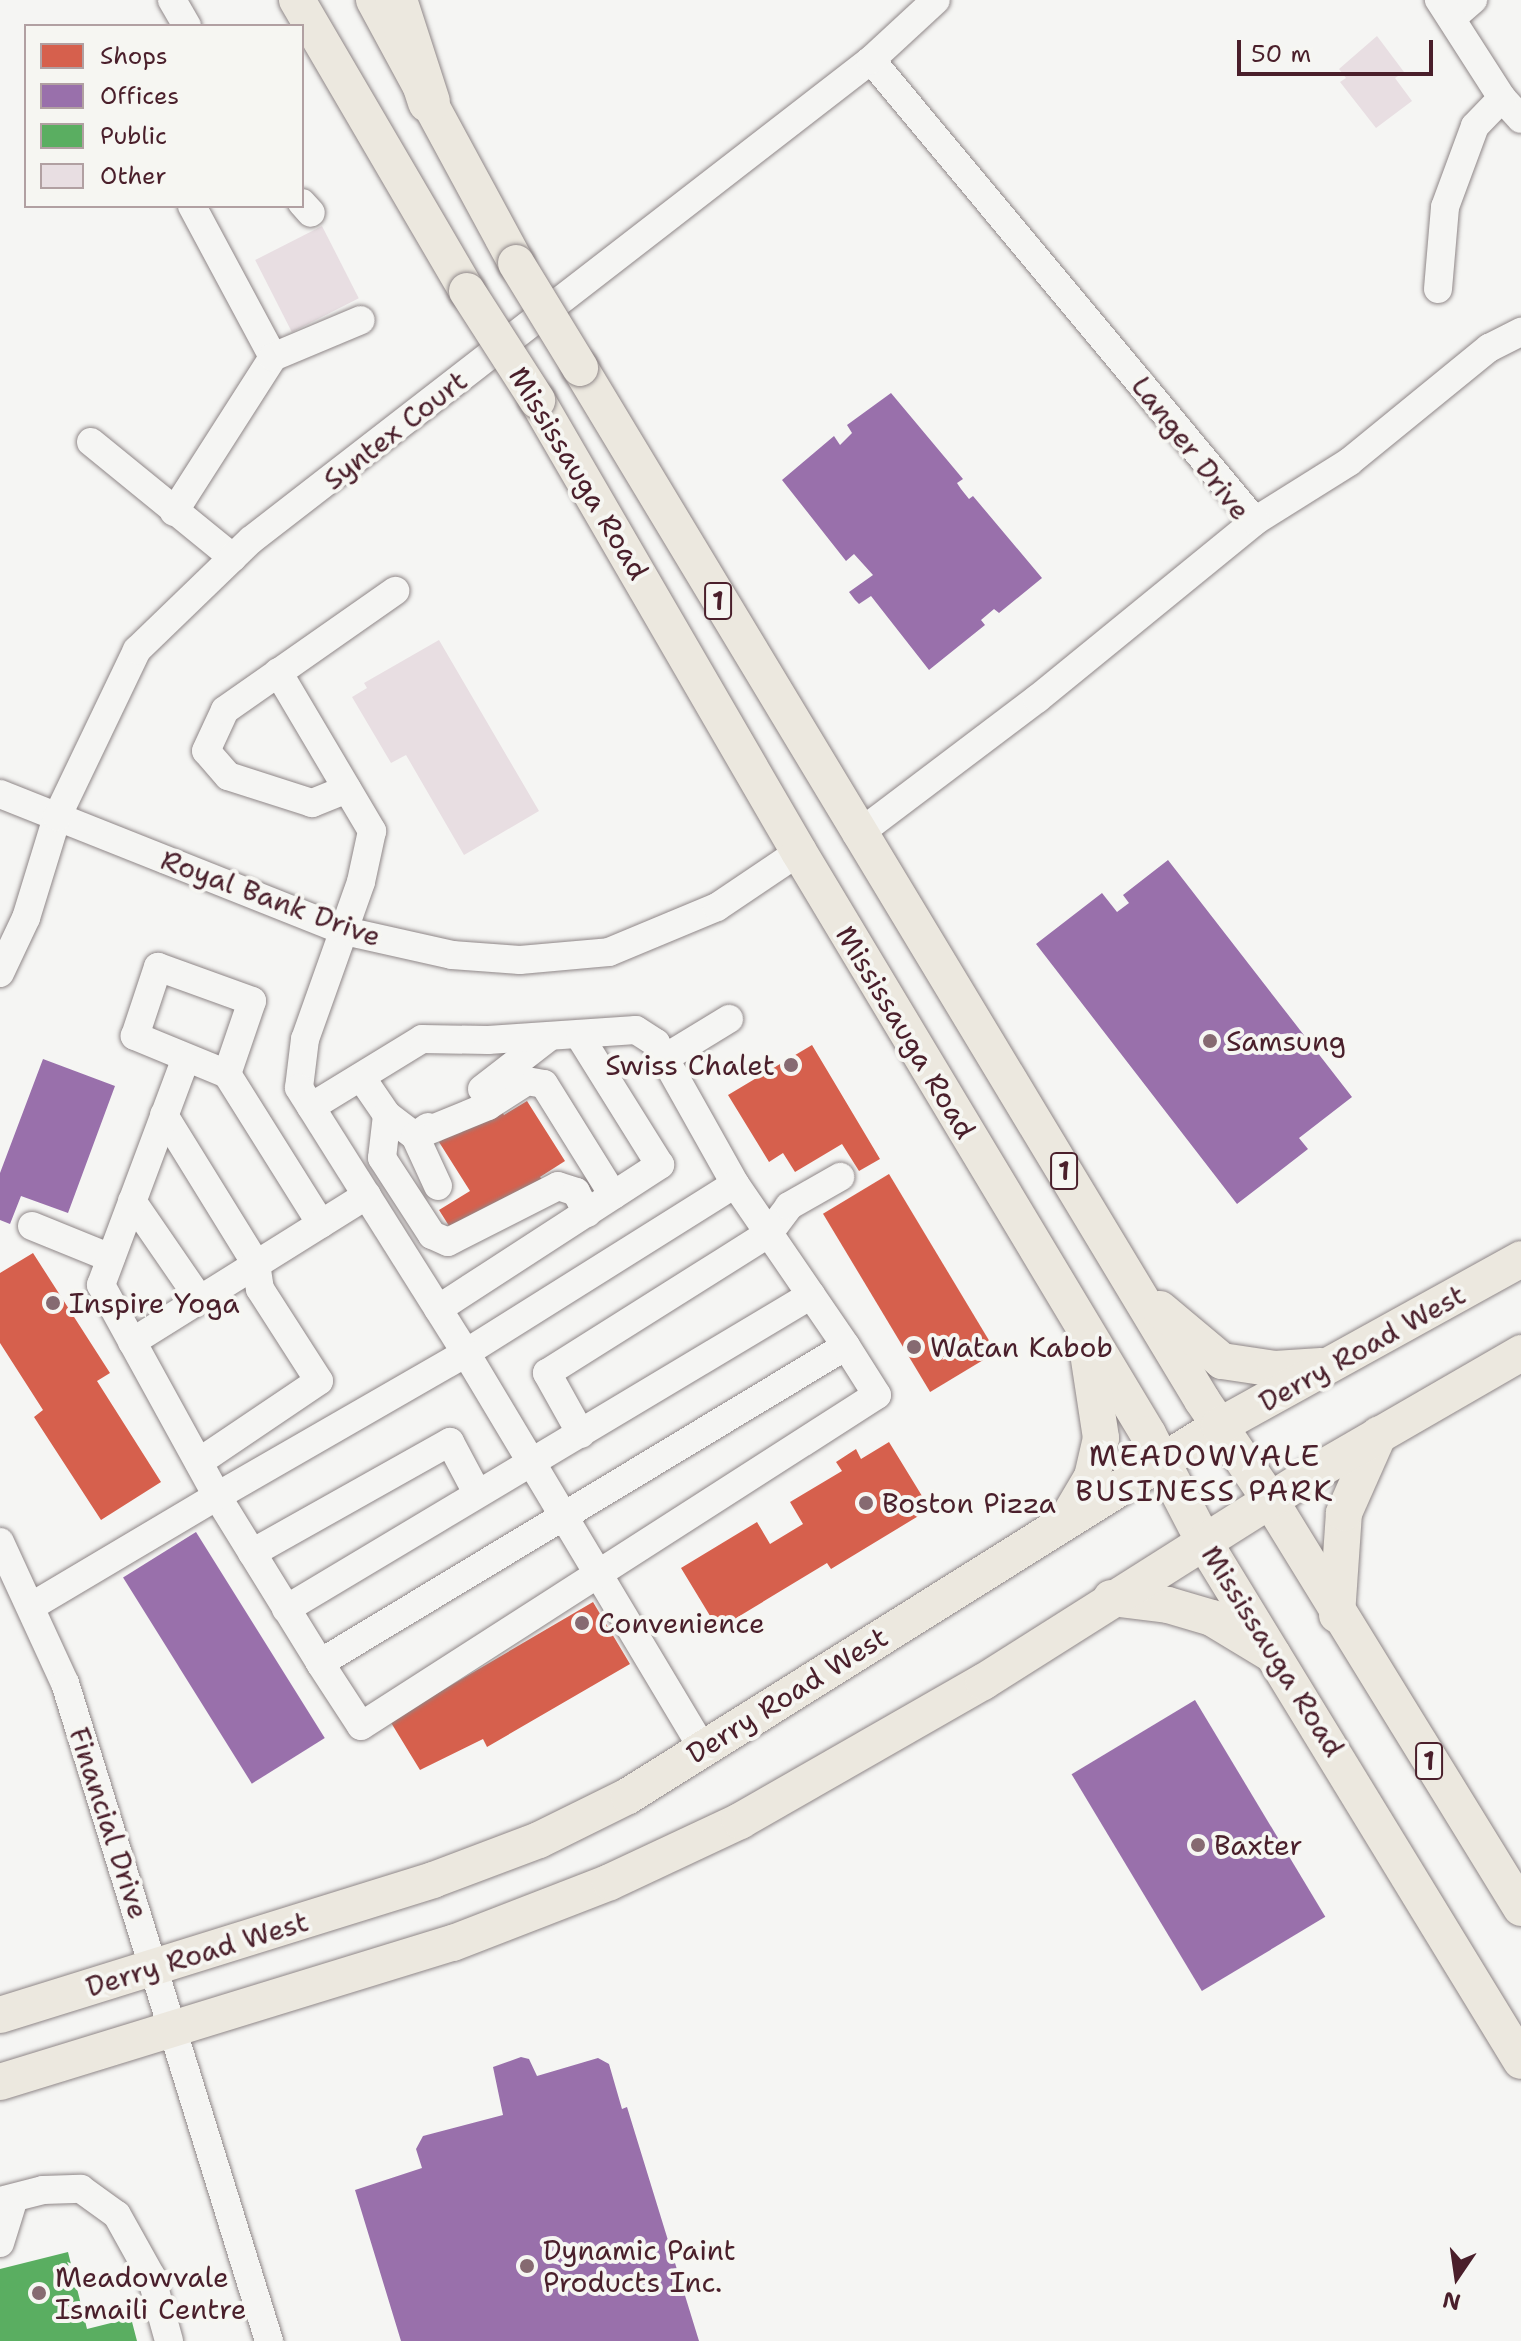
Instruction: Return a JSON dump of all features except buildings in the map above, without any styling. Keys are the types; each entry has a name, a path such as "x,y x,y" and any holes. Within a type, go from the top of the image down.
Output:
{"highway":[{"path":"396,0 429,102"}],"main road":[{"name":"Mississauga Road","path":"297,0 467,291 537,400 799,852 1164,1463 1204,1542 1280,1660 1521,2061"},
{"name":"Mississauga Road","path":"374,0 516,263 857,835 1219,1426 1270,1500 1337,1615 1521,1908"},
{"name":"Derry Road West","path":"0,2015 433,1880 539,1840 628,1796 835,1661 967,1587 1068,1518 1164,1463 1219,1426 1521,1259"},
{"path":"1121,1264 1174,1325 1222,1361 1275,1369 1331,1365"},
{"path":"1068,1518 1092,1477 1101,1438 1085,1334"},
{"path":"0,2082 453,1943 610,1882 740,1821 983,1682 1270,1500 1521,1353"},
{"path":"1337,1615 1344,1513 1379,1434"},
{"path":"1111,1598 1168,1605 1212,1618 1280,1660"}],"street":[{"path":"172,0 186,24"},
{"name":"Syntex Court","path":"0,973 26,918 57,817 137,650 233,558 871,60 936,0"},
{"path":"1455,6 1502,98 1521,119"},
{"name":"Langer Drive","path":"857,835 1037,699 1255,521 871,60"},
{"path":"1438,289 1445,207 1475,126 1502,98"},
{"path":"193,208 273,357"},
{"path":"174,512 273,357 361,320"},
{"path":"1255,521 1349,462 1489,348 1521,332"},
{"path":"91,442 233,558"},
{"path":"347,789 312,803 228,776 206,751 225,710 395,591"},
{"path":"278,672 372,831 345,931 305,1039 299,1088 466,1353 702,1748"},
{"name":"Royal Bank Drive","path":"0,794 345,931 452,955 520,960 609,952 717,907 799,852"},
{"path":"227,1074 252,1001 158,967 135,1036 227,1074 321,1224"},
{"path":"665,1058 729,1019"},
{"path":"186,1058 101,1285 217,1496 361,1726 877,1395 735,1184 656,1043 636,1030 580,1037 422,1039 311,1107"},
{"path":"438,1309 660,1165 580,1037"},
{"path":"415,1136 548,1038"},
{"path":"361,1077 387,1115 415,1136 438,1186"},
{"path":"415,1136 488,1106 527,1081 544,1084 613,1195"},
{"path":"164,1115 256,1264 260,1289 319,1381 199,1462"},
{"path":"387,1115 382,1158 432,1235 448,1242 558,1186 576,1192 587,1213"},
{"path":"581,1434 547,1373 769,1233 789,1206 840,1177"},
{"path":"32,1606 466,1353 735,1184"},
{"path":"132,1342 367,1195"},
{"path":"132,1201 200,1300"},
{"path":"32,1226 111,1258"},
{"path":"286,1609 476,1491 531,1464 811,1295"},
{"path":"320,1663 564,1519 846,1346"},
{"path":"252,1553 450,1442 476,1491"},
{"name":"Financial Drive","path":"0,1542 65,1683 269,2341"},
{"path":"0,2243 7,2199 81,2189 117,2215 151,2276 169,2341"}],"place":[{"name":"Samsung","path":"1210,1041"},
{"name":"Swiss Chalet","path":"791,1065"},
{"name":"Inspire Yoga","path":"53,1303"},
{"name":"Watan Kabob","path":"914,1347"},
{"name":"Boston Pizza","path":"866,1503"},
{"name":"Convenience","path":"582,1623"},
{"name":"Baxter","path":"1198,1845"},
{"name":"Dynamic Paint Products Inc.","path":"527,2266"},
{"name":"Meadowvale Ismaili Centre","path":"39,2293"}],"district":[{"name":"MEADOWVALE BUSINESS PARK","path":"1205,1473"}]}
